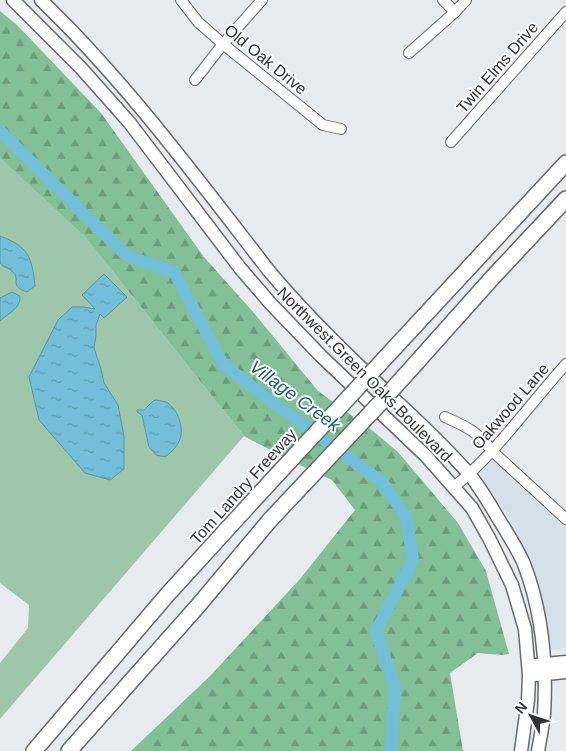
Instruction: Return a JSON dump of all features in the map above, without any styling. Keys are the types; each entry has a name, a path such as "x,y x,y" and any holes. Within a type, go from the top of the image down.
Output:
{"highway":[{"name":"Tom Landry Freeway","path":"34,751 168,595 251,503 566,163"},
{"path":"68,751 197,607 270,520 418,362 493,277 566,199"}],"main road":[{"name":"Northwest Green Oaks Boulevard","path":"41,0 84,43 124,88 287,293 334,342 425,428 469,474 483,494 524,564 534,597 543,644 544,669 544,716 538,751"},
{"name":"Northwest Green Oaks Boulevard","path":"18,2 129,122 240,268 271,304 321,356 426,456 472,508 512,585 525,629 529,670 528,700 521,751"},
{"path":"544,669 566,662"},
{"path":"529,670 544,669 566,672"}],"street":[{"name":"Old Oak Drive","path":"181,0 198,22 323,125 341,129"},
{"path":"195,80 223,44 262,0"},
{"path":"443,0 455,12"},
{"path":"409,53 466,0"},
{"name":"Twin Elms Drive","path":"452,142 566,12"},
{"name":"Oakwood Lane","path":"454,487 492,451 566,364"},
{"path":"445,417 474,432 566,519"}],"shaded area":[{"path":"491,455 566,522 566,648 552,650 549,646 542,605 526,554 506,513 477,470"}],"green space":[{"path":"0,11 17,25 101,113 204,257 254,313 318,391 373,431 398,452 458,523 486,571 509,654 478,653 450,673 463,751 131,751 210,676 300,579 355,510 332,480 244,436 86,238 0,158"},
{"path":"0,158 86,238 244,436 0,719 0,663 28,628 29,605 0,583"}],"water":[{"path":"0,236 17,244 23,249 30,260 35,286 27,292 18,287 15,274 3,266 0,261"},
{"path":"104,274 127,297 104,318 100,314 96,325 94,348 104,383 118,405 124,436 124,469 110,480 85,473 39,420 29,377 58,320 72,307 95,309 82,295"},
{"path":"12,292 20,296 20,300 13,310 0,321 0,298"},
{"path":"156,400 167,402 172,407 178,416 181,428 178,444 165,457 156,455 149,447 142,415 137,412 137,410 144,410"}],"waterway":[{"name":"Village Creek","path":"0,131 127,256 174,272 223,364 382,482 406,517 413,560 376,631 395,688 391,751"}]}
